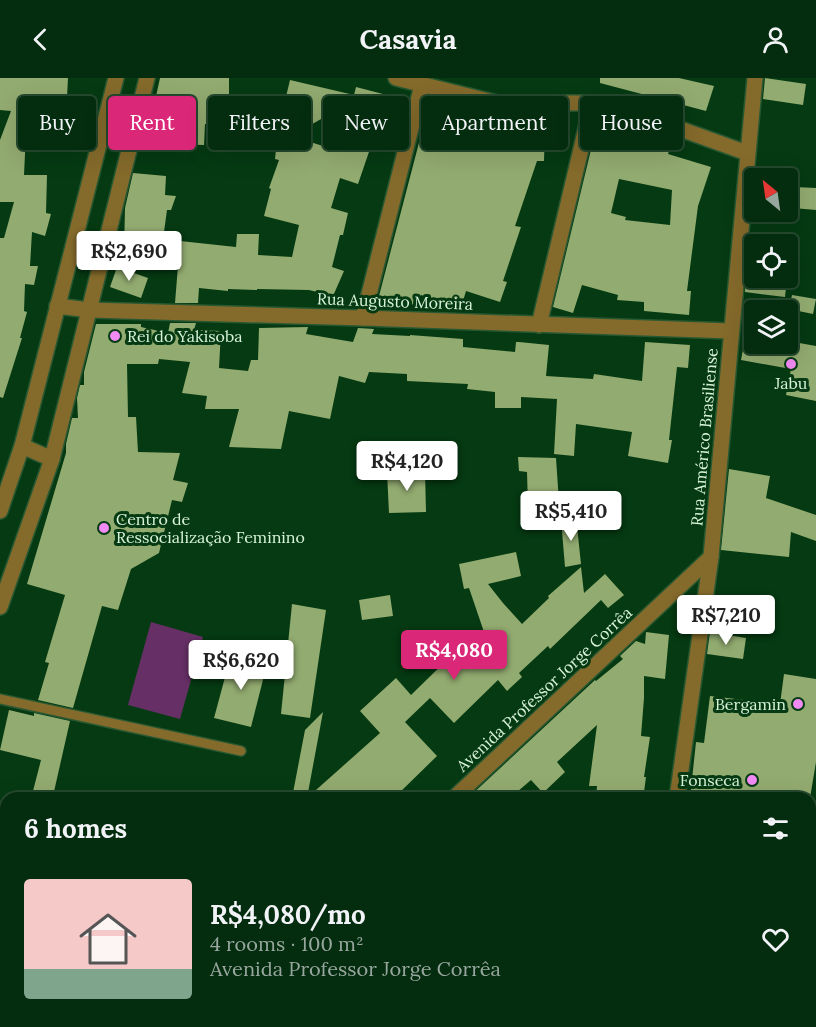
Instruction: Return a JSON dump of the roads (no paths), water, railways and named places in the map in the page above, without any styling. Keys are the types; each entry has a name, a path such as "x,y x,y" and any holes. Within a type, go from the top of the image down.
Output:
{"street":[{"path":"0,511 22,446 116,78"},
{"path":"0,607 52,459 147,78"},
{"path":"396,78 497,102 580,103"},
{"name":"Rua Américo Brasiliense","path":"678,792 711,557 755,78"},
{"path":"363,318 422,85"},
{"path":"683,130 747,153"},
{"path":"538,325 581,150"},
{"name":"Rua Augusto Moreira","path":"57,306 89,310 731,331"},
{"path":"22,446 52,459"},
{"name":"Avenida Professor Jorge Corrêa","path":"460,792 711,557"}],"lane":[{"path":"0,699 241,751"}],"place":[{"name":"Rei do Yakisoba","path":"115,336"},
{"name":"Jabu","path":"791,364"},
{"name":"Centro de Ressocialização Feminino","path":"104,528"},
{"name":"Bergamin","path":"798,704"},
{"name":"Fonseca","path":"752,780"}]}
